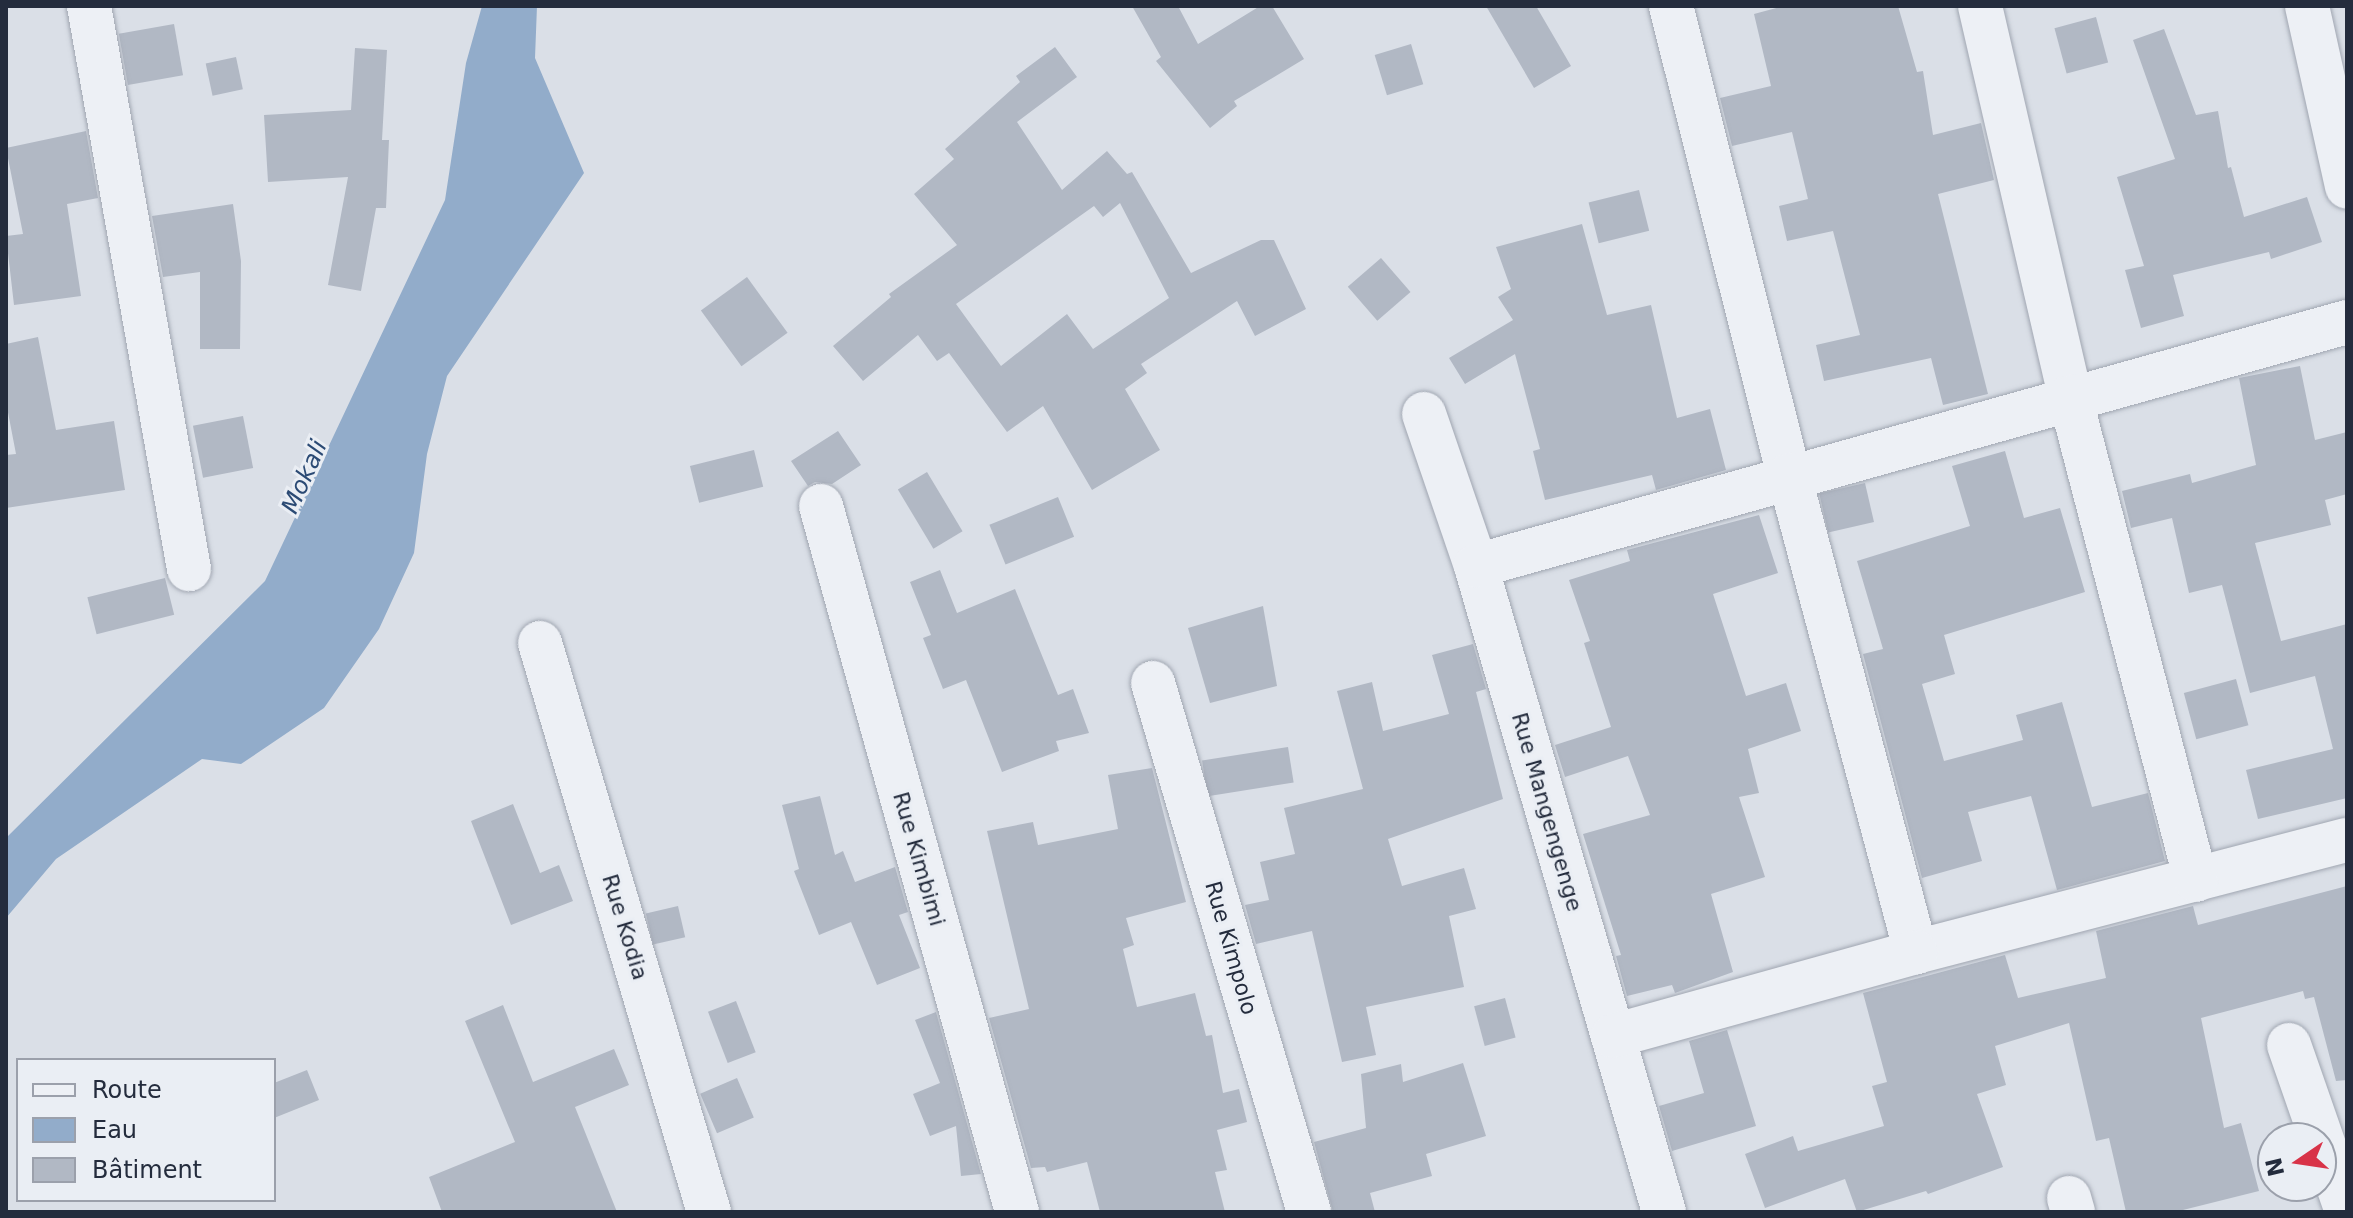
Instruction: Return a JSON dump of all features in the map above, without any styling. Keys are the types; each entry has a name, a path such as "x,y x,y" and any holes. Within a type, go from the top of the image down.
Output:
{"street":[{"path":"89,6 189,569"},
{"path":"1671,6 1789,475 1916,952"},
{"path":"1980,6 2070,397 2196,880"},
{"path":"2307,6 2347,187"},
{"path":"1476,566 1789,475 2347,322"},
{"name":"Rue Mangengenge","path":"1424,414 1476,566 1664,1212"},
{"name":"Rue Kimbimi","path":"821,506 1017,1212"},
{"name":"Rue Kodia","path":"540,643 709,1212"},
{"name":"Rue Kimpolo","path":"1153,683 1309,1212"},
{"path":"1613,1036 1916,952 2347,840"},
{"path":"2289,1045 2347,1212"}],"water":[{"path":"482,6 537,6 535,58 584,173 447,376 427,454 414,553 379,629 324,708 241,764 202,759 56,859 6,918 6,838 265,581 445,200 466,63"}],"building":[{"path":"1132,6 1178,6 1198,44 1260,6 1272,6 1304,59 1234,101 1237,106 1210,128 1156,61 1161,57"},
{"path":"1486,6 1536,6 1571,66 1534,88"},
{"path":"1784,6 1898,6 1917,72 1923,71 1933,135 1981,123 1994,180 1938,194 1988,394 1943,405 1931,358 1824,381 1816,345 1860,335 1833,231 1787,241 1779,206 1808,199 1792,132 1732,146 1720,98 1771,86 1754,14"},
{"path":"2096,17 2108,62 2067,74 2054,28"},
{"path":"174,24 183,75 128,85 119,34"},
{"path":"2164,29 2196,115 2218,111 2228,168 2231,167 2244,217 2307,197 2322,242 2271,259 2269,252 2173,275 2184,316 2141,328 2125,270 2144,266 2117,177 2175,159 2133,40"},
{"path":"1411,44 1423,84 1387,95 1375,55"},
{"path":"1055,47 1077,77 1017,122 1062,190 1107,151 1127,174 1132,172 1191,273 1261,240 1274,240 1306,309 1255,336 1237,301 1141,364 1147,373 1125,389 1160,450 1092,490 1043,406 1007,432 949,353 937,361 918,335 863,381 833,346 891,297 889,294 957,245 914,194 954,159 945,149 1020,82 1016,76","holes":["1120,203 1169,298 1093,349 1067,314 1001,366 956,304 1094,206 1103,217"]},
{"path":"355,48 387,50 382,140 389,140 386,208 376,208 361,291 328,285 348,177 268,182 264,115 351,110"},
{"path":"236,57 243,89 213,96 206,63"},
{"path":"86,131 98,198 67,204 81,296 14,305 6,236 23,234 6,148"},
{"path":"1639,190 1649,231 1599,243 1589,203"},
{"path":"233,204 241,261 240,349 200,349 200,272 163,277 152,216"},
{"path":"1582,224 1607,315 1651,305 1677,418 1710,409 1726,470 1656,490 1652,475 1545,500 1533,451 1540,449 1515,354 1465,384 1449,358 1513,320 1498,297 1511,289 1496,247"},
{"path":"1381,258 1411,292 1377,321 1348,287"},
{"path":"747,277 788,333 741,366 701,311"},
{"path":"38,337 56,430 114,421 125,490 6,508 6,455 16,454 6,402 6,344"},
{"path":"2300,366 2315,440 2347,432 2347,494 2325,500 2331,525 2255,543 2281,641 2347,624 2347,798 2258,819 2246,770 2333,749 2315,676 2250,693 2222,585 2189,593 2172,518 2131,528 2122,491 2190,474 2192,483 2256,465 2239,378"},
{"path":"243,416 253,468 203,478 193,426"},
{"path":"838,431 861,465 832,484 815,482 808,486 791,461"},
{"path":"754,450 763,487 699,503 690,466"},
{"path":"2005,451 2024,518 2060,508 2085,592 1944,635 1955,674 1922,684 1944,761 2023,740 2016,715 2062,702 2092,807 2148,793 2165,861 2057,890 2031,796 1968,812 1982,861 1922,878 1863,654 1883,649 1857,561 1970,526 1952,466"},
{"path":"927,472 963,531 933,549 898,490"},
{"path":"1865,483 1874,522 1828,533 1819,494"},
{"path":"1058,497 1074,537 1005,565 989,525"},
{"path":"1759,515 1778,573 1713,594 1746,696 1786,683 1801,731 1748,749 1759,793 1739,797 1765,877 1711,894 1733,972 1675,993 1672,985 1627,996 1616,956 1621,955 1583,834 1650,815 1628,756 1565,777 1555,745 1611,727 1584,643 1590,641 1569,580 1630,561 1627,550"},
{"path":"940,570 957,613 1015,589 1058,695 1073,689 1089,733 1056,741 1059,751 1002,772 966,680 943,689 923,638 931,635 910,582"},
{"path":"165,578 174,615 97,634 87,597"},
{"path":"1263,606 1277,686 1210,703 1188,628"},
{"path":"1473,644 1486,689 1476,692 1503,799 1388,839 1402,886 1464,868 1476,909 1449,916 1464,987 1366,1007 1376,1055 1342,1062 1312,931 1256,944 1245,905 1269,900 1260,862 1295,854 1284,808 1363,789 1337,691 1372,682 1383,731 1449,714 1432,655"},
{"path":"2236,679 2248,725 2196,739 2184,693"},
{"path":"1288,747 1294,783 1208,796 1202,761"},
{"path":"1152,768 1186,902 1126,918 1134,945 1123,949 1137,1007 1195,993 1206,1036 1212,1035 1223,1093 1239,1089 1247,1122 1217,1130 1227,1170 1215,1172 1225,1212 1100,1212 1087,1162 1047,1172 1045,1167 1031,1168 989,1018 1029,1009 987,831 1033,822 1038,845 1118,829 1108,775"},
{"path":"820,796 835,855 843,851 855,882 895,867 908,912 899,915 920,968 877,985 851,922 819,935 794,871 799,869 782,805"},
{"path":"513,804 540,873 559,865 573,901 511,925 471,821"},
{"path":"2347,886 2347,1080 2336,1081 2314,997 2305,999 2303,991 2201,1018 2224,1128 2241,1123 2257,1192 2175,1212 2126,1212 2109,1138 2096,1141 2069,1023 1995,1046 2006,1085 1977,1094 2003,1167 1928,1194 1926,1191 1857,1212 1845,1179 1765,1208 1745,1154 1793,1136 1798,1151 1884,1126 1872,1086 1887,1082 1863,993 2005,955 2018,998 2106,978 2096,931 2193,906 2198,925"},
{"path":"678,906 685,937 653,945 646,913"},
{"path":"1505,998 1516,1038 1485,1046 1474,1006"},
{"path":"736,1001 756,1052 728,1063 708,1012"},
{"path":"503,1005 533,1082 614,1049 629,1085 575,1107 617,1212 442,1212 429,1177 515,1142 465,1021"},
{"path":"936,1012 981,1174 961,1176 956,1126 930,1136 913,1094 940,1083 915,1020"},
{"path":"1727,1030 1756,1126 1672,1151 1659,1106 1704,1093 1689,1041"},
{"path":"1463,1063 1486,1136 1426,1154 1432,1176 1370,1193 1375,1212 1333,1212 1314,1142 1366,1128 1361,1074 1401,1064 1403,1082"},
{"path":"307,1070 319,1100 276,1117 276,1082"},
{"path":"737,1078 754,1118 717,1133 700,1094"}],"water label":[{"name":"Mokali","path":"305,477"}]}
